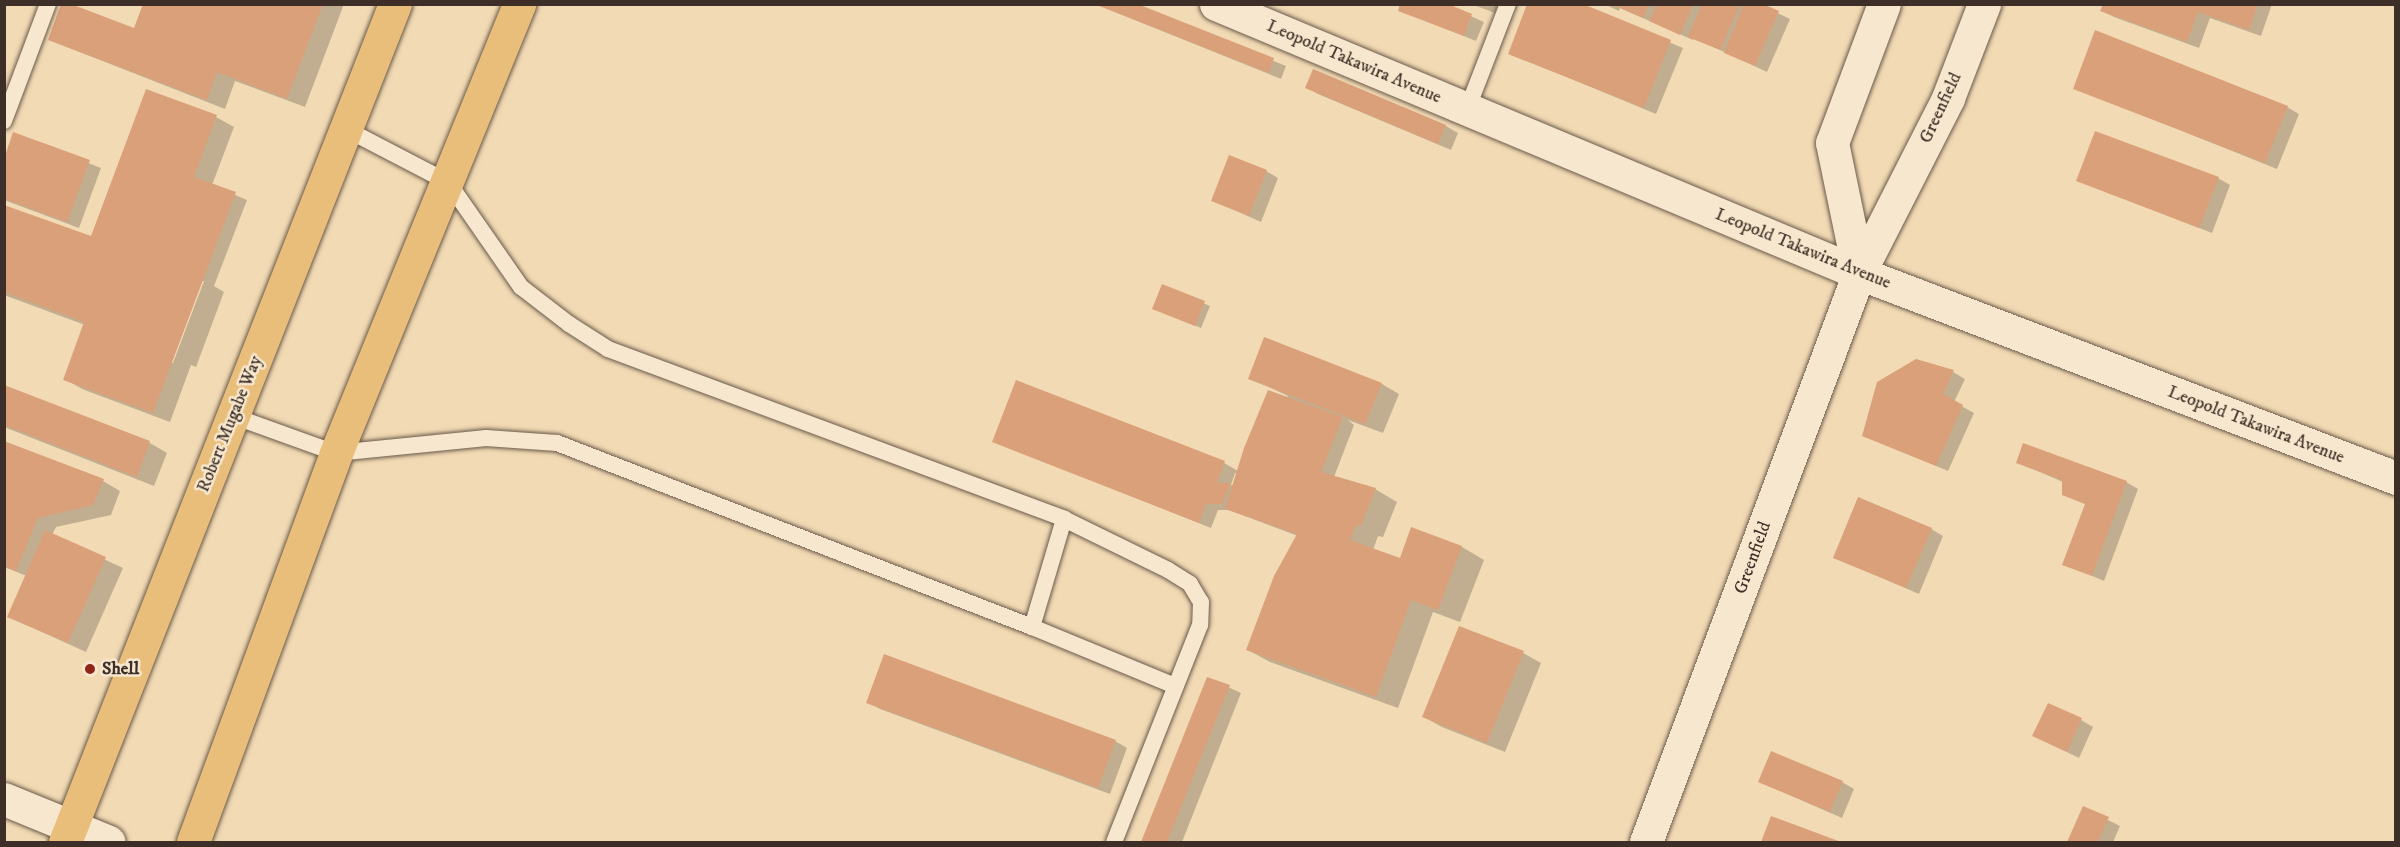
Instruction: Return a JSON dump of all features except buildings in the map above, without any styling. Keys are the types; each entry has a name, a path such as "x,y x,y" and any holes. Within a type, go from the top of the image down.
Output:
{"highway":[{"name":"Robert Mugabe Way","path":"67,835 395,4"},
{"path":"193,843 336,453 519,4"}],"street":[{"name":"Leopold Takawira Avenue","path":"1216,4 1859,273 2396,478"},
{"path":"1859,273 1832,143 1884,4"},
{"name":"Greenfield","path":"1646,843 1859,273 1948,98 1983,4"},
{"path":"4,799 67,835 109,843"}],"lane":[{"path":"4,121 48,4"},
{"path":"1467,110 1508,4"},
{"path":"346,129 448,182 521,287 569,324 608,349 1064,519 1168,570 1196,590 1201,602 1200,625 1114,843"},
{"path":"233,416 336,453 486,438 557,443 1032,627 1175,686"},
{"path":"1032,627 1064,519"}],"place":[{"name":"Shell","path":"90,669"}]}
